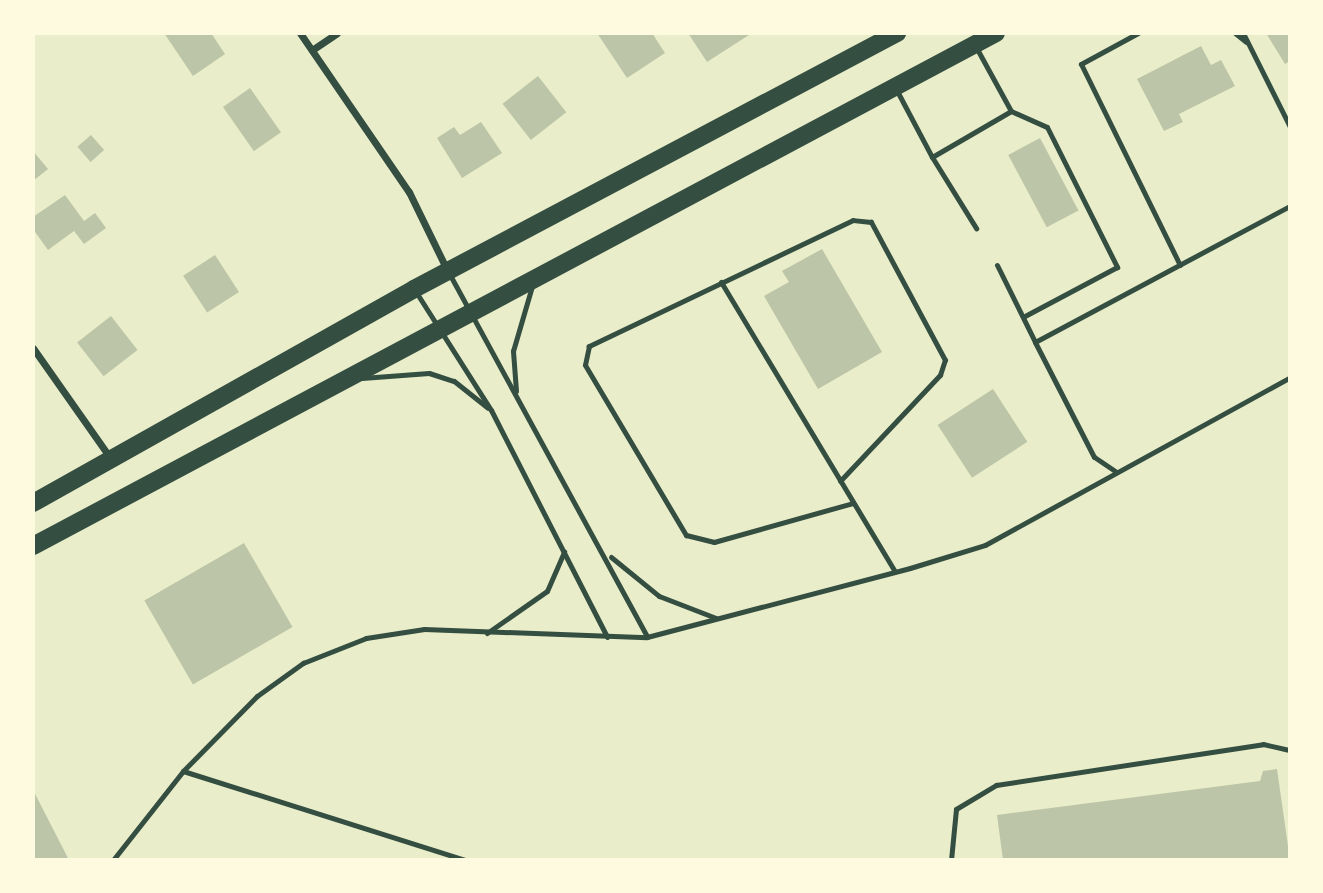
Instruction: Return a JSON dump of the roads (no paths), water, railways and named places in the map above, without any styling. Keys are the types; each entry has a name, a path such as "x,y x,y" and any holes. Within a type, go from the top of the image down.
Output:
{"main road":[{"path":"33,503 113,463 414,289 897,33"},
{"path":"33,546 437,325 896,89 996,33"}],"street":[{"path":"300,33 409,192 449,272"},
{"path":"312,50 337,33"},
{"path":"33,348 113,463"}],"lane":[{"path":"1138,33 1081,64 1180,265"},
{"path":"1236,33 1248,44"},
{"path":"1243,33 1290,127"},
{"path":"975,45 1011,111 1047,127 1117,267 1023,317"},
{"path":"896,89 932,157 976,228"},
{"path":"932,157 1011,111"},
{"path":"1035,342 1290,206"},
{"path":"840,481 940,375 945,360 876,226 853,220 597,339 586,354 586,365 677,527 698,542 715,542 853,503"},
{"path":"997,265 1094,457 1115,471"},
{"path":"449,272 517,398 606,550 647,637"},
{"path":"517,398 517,323 538,274"},
{"path":"721,282 895,572"},
{"path":"414,289 491,410 607,637"},
{"path":"331,383 429,373 454,381 491,410"},
{"path":"113,860 183,771 257,696 303,663 391,634 424,629 647,637 895,572 985,545 1290,377"},
{"path":"606,550 659,596 716,618"},
{"path":"486,633 547,591 564,552"},
{"path":"951,860 956,809 996,785 1263,744 1290,750"},
{"path":"183,771 466,860"}]}
